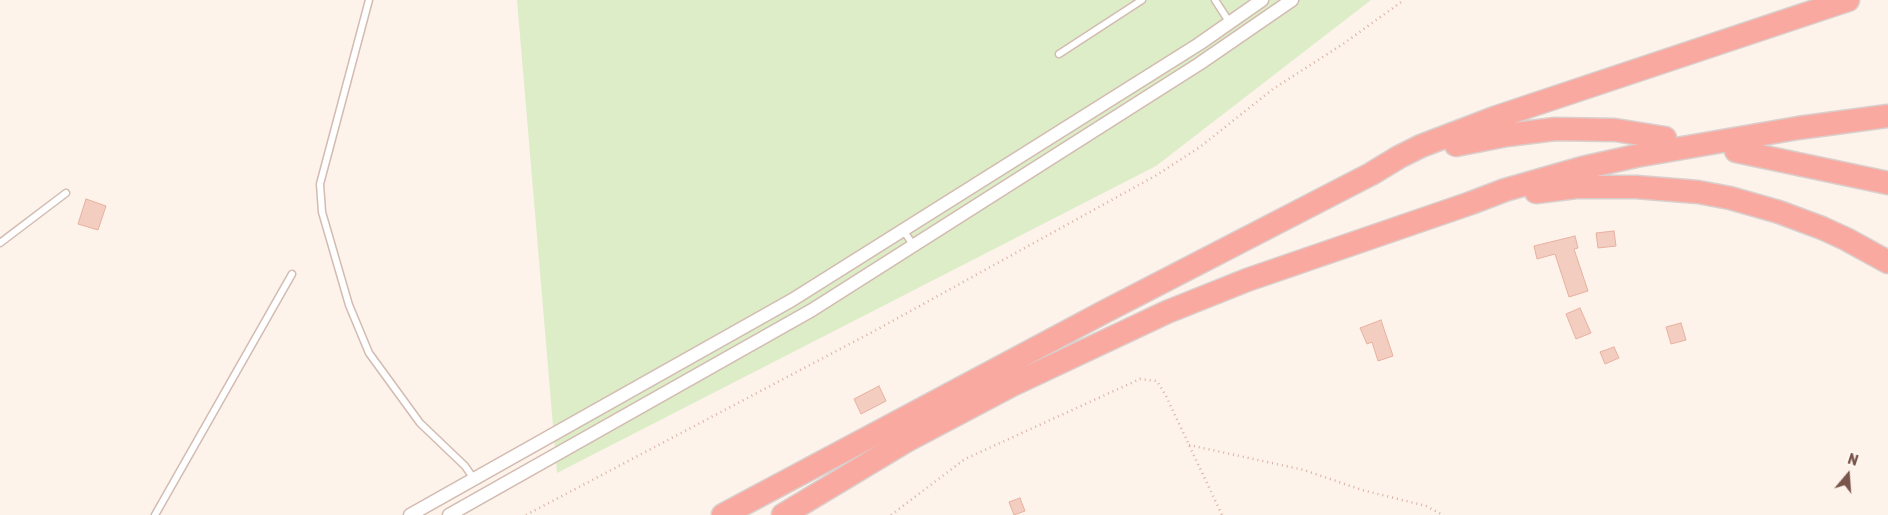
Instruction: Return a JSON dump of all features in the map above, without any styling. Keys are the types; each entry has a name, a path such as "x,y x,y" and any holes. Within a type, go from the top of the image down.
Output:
{"highway":[{"path":"723,515 1113,307 1371,174 1421,146 1496,117 1848,0"},
{"path":"783,515 906,441 1012,385 1123,331 1209,294 1247,280 1505,190 1582,168 1627,158 1798,128 1888,116"},
{"path":"1371,174 1466,142 1525,132 1555,129 1594,129 1635,132 1665,138"},
{"path":"1736,151 1888,183"},
{"path":"1471,203 1531,193 1586,187 1636,187 1698,192 1756,204 1800,219 1846,239 1888,262"}],"street":[{"path":"410,515 758,320 1230,23 1262,0"},
{"path":"449,515 786,326 1199,64 1292,0"}],"lane":[{"path":"369,0 320,184 322,212 349,305 369,353 420,423 465,466 474,479"},
{"path":"1060,54 1142,0"},
{"path":"1215,0 1230,23"},
{"path":"0,243 66,193"},
{"path":"903,230 914,246"},
{"path":"155,515 292,274"}],"path":[{"path":"526,515 878,329 1155,176 1200,147 1273,89 1344,44 1404,0"},
{"path":"891,515 965,459 1140,379 1157,382 1166,396 1222,515"},
{"path":"1189,445 1304,470 1362,490 1426,506 1443,515"}],"green space":[{"path":"517,0 1371,0 1156,166 557,473"}],"building":[{"path":"86,199 106,206 98,230 78,224"},
{"path":"1614,231 1616,246 1598,248 1596,233"},
{"path":"1575,236 1578,248 1574,249 1588,291 1569,297 1555,254 1537,259 1534,246"},
{"path":"1580,308 1591,333 1576,339 1566,314"},
{"path":"1381,320 1393,356 1378,361 1372,342 1367,344 1360,328"},
{"path":"1681,323 1686,340 1671,344 1666,327"},
{"path":"1614,347 1619,358 1605,364 1600,352"},
{"path":"879,386 886,401 861,414 854,399"},
{"path":"1020,498 1025,511 1014,515 1009,502"}]}
